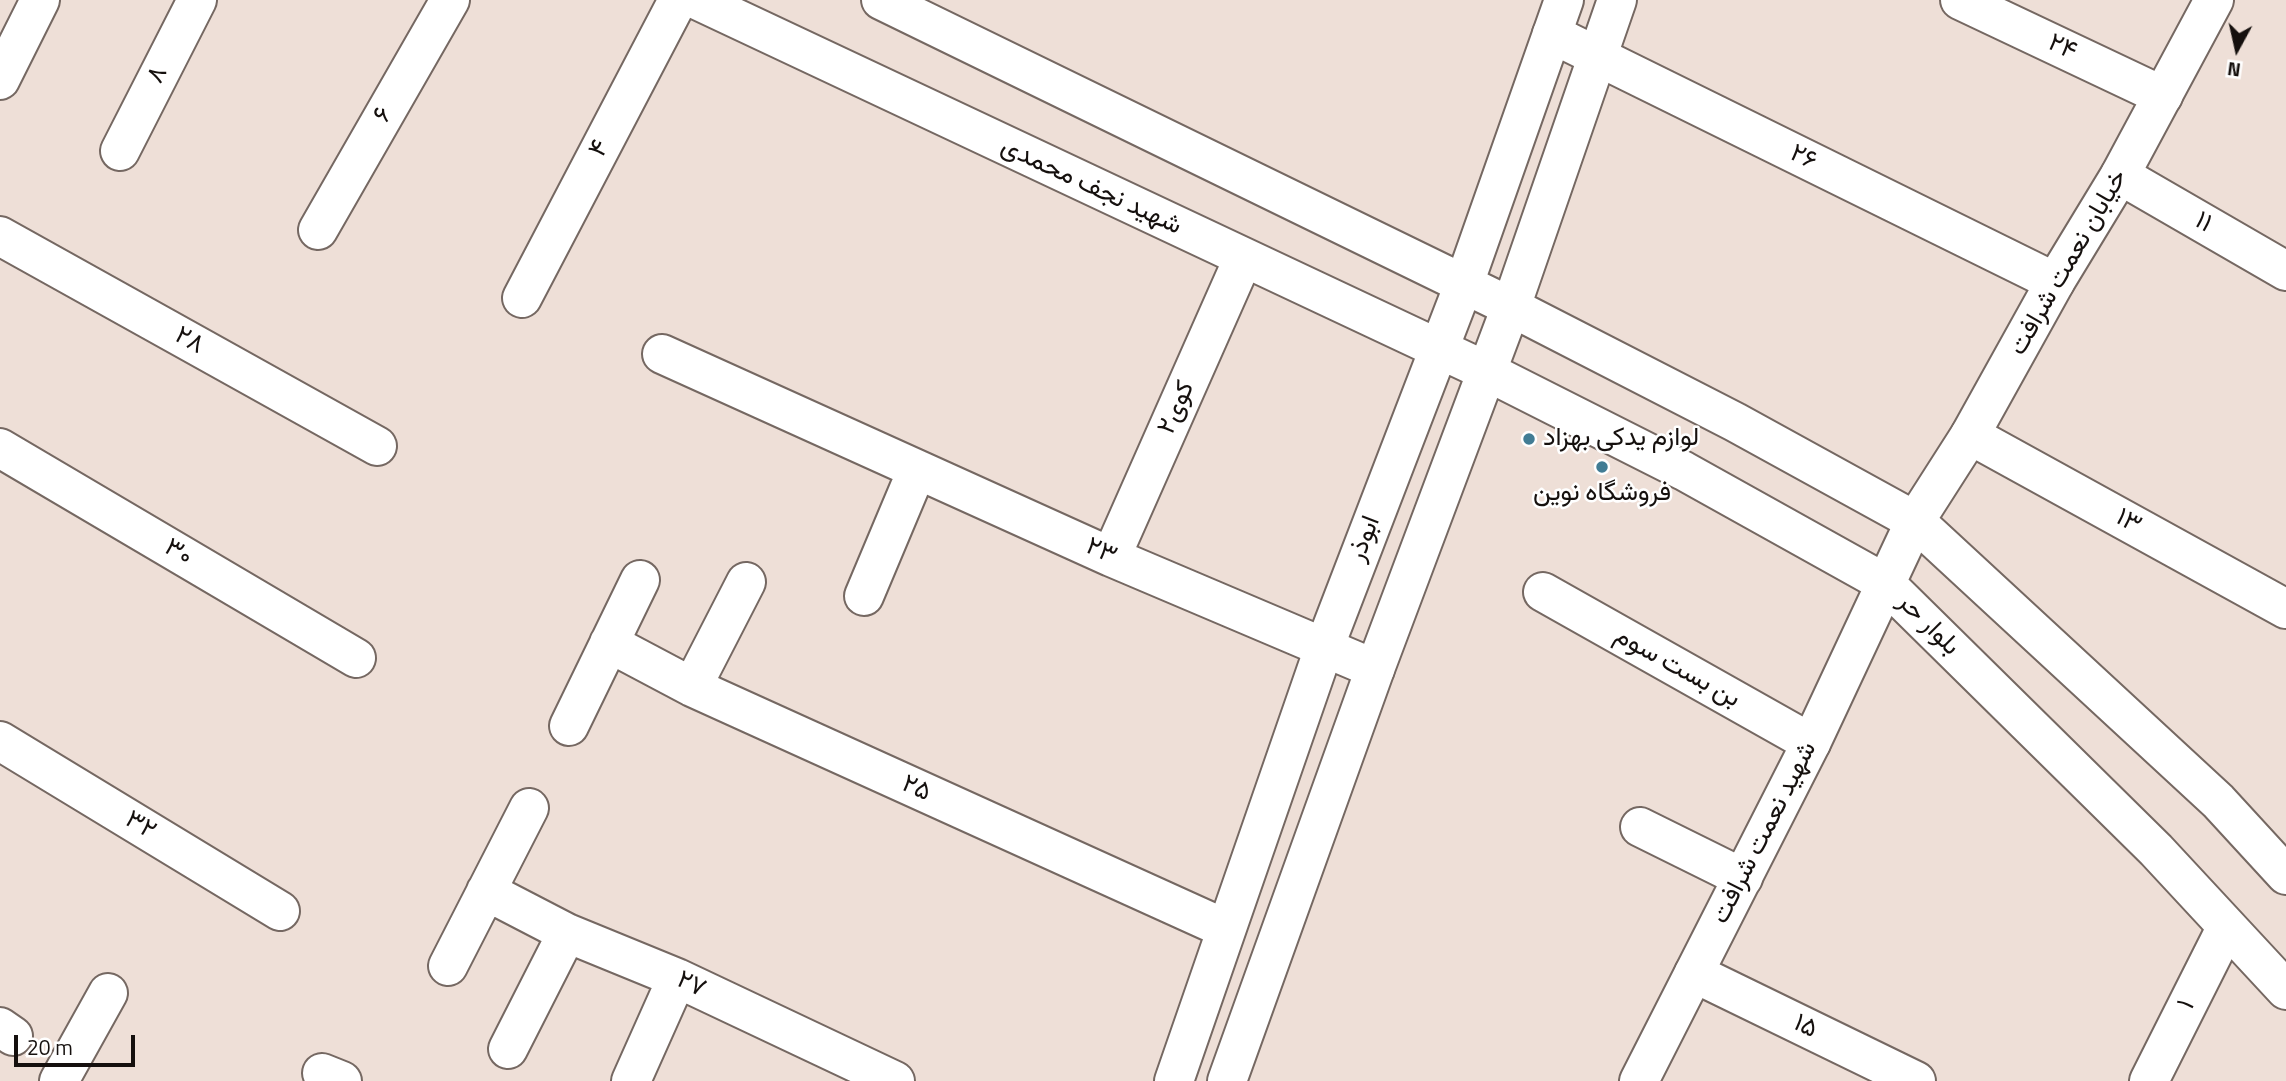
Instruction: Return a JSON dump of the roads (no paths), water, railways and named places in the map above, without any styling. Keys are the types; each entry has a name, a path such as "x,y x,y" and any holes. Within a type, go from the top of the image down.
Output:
{"street":[{"path":"0,80 40,0"},
{"name":"۸","path":"120,151 197,0"},
{"name":"۶","path":"318,230 450,0"},
{"name":"۴","path":"522,298 678,0"},
{"name":"شهید نجف محمدی","path":"697,0 1486,371"},
{"path":"1511,307 1617,0"},
{"name":"۲۴","path":"1960,0 2163,96"},
{"name":"خیابان نعمت شرافت","path":"1915,521 1970,435 2055,282 2120,175 2214,0"},
{"path":"904,5 1511,307 1735,422 1915,521 2218,802 2286,875"},
{"name":"۲۶","path":"1558,17 1597,56 2055,282"},
{"name":"ابوذر","path":"1174,1081 1324,648 1464,284 1558,17"},
{"name":"۱۱","path":"2120,175 2286,271"},
{"name":"۲۸","path":"0,236 377,446"},
{"name":"کوی۲","path":"1111,557 1243,259"},
{"name":"ابوذر","path":"1227,1081 1375,669 1511,307"},
{"name":"۲۳","path":"662,354 1111,557 1375,669"},
{"name":"بلوار حر","path":"1486,371 1684,471 1885,583 2155,850 2286,990"},
{"name":"۱۳","path":"1970,435 2286,609"},
{"name":"۳۰","path":"0,448 356,658"},
{"path":"864,596 917,470"},
{"name":"شهید نعمت شرافت","path":"1639,1081 1811,743 1915,521"},
{"path":"569,726 640,580"},
{"path":"692,687 747,582"},
{"name":"بن بست سوم","path":"1543,593 1811,743"},
{"name":"۲۵","path":"609,643 692,687 1226,929"},
{"name":"۳۲","path":"0,741 280,911"},
{"path":"448,966 529,808"},
{"path":"1640,827 1743,878"},
{"name":"۲۷","path":"486,891 567,933 677,978 895,1081"},
{"name":"۱","path":"2149,1081 2226,928"},
{"path":"508,1049 567,933"},
{"name":"۱۵","path":"1694,974 1916,1081"},
{"path":"631,1081 677,978"},
{"path":"60,1081 108,993"}],"place":[{"name":"لوازم یدکی بهزاد","path":"1529,439"},
{"name":"فروشگاه نوین","path":"1602,467"}]}
